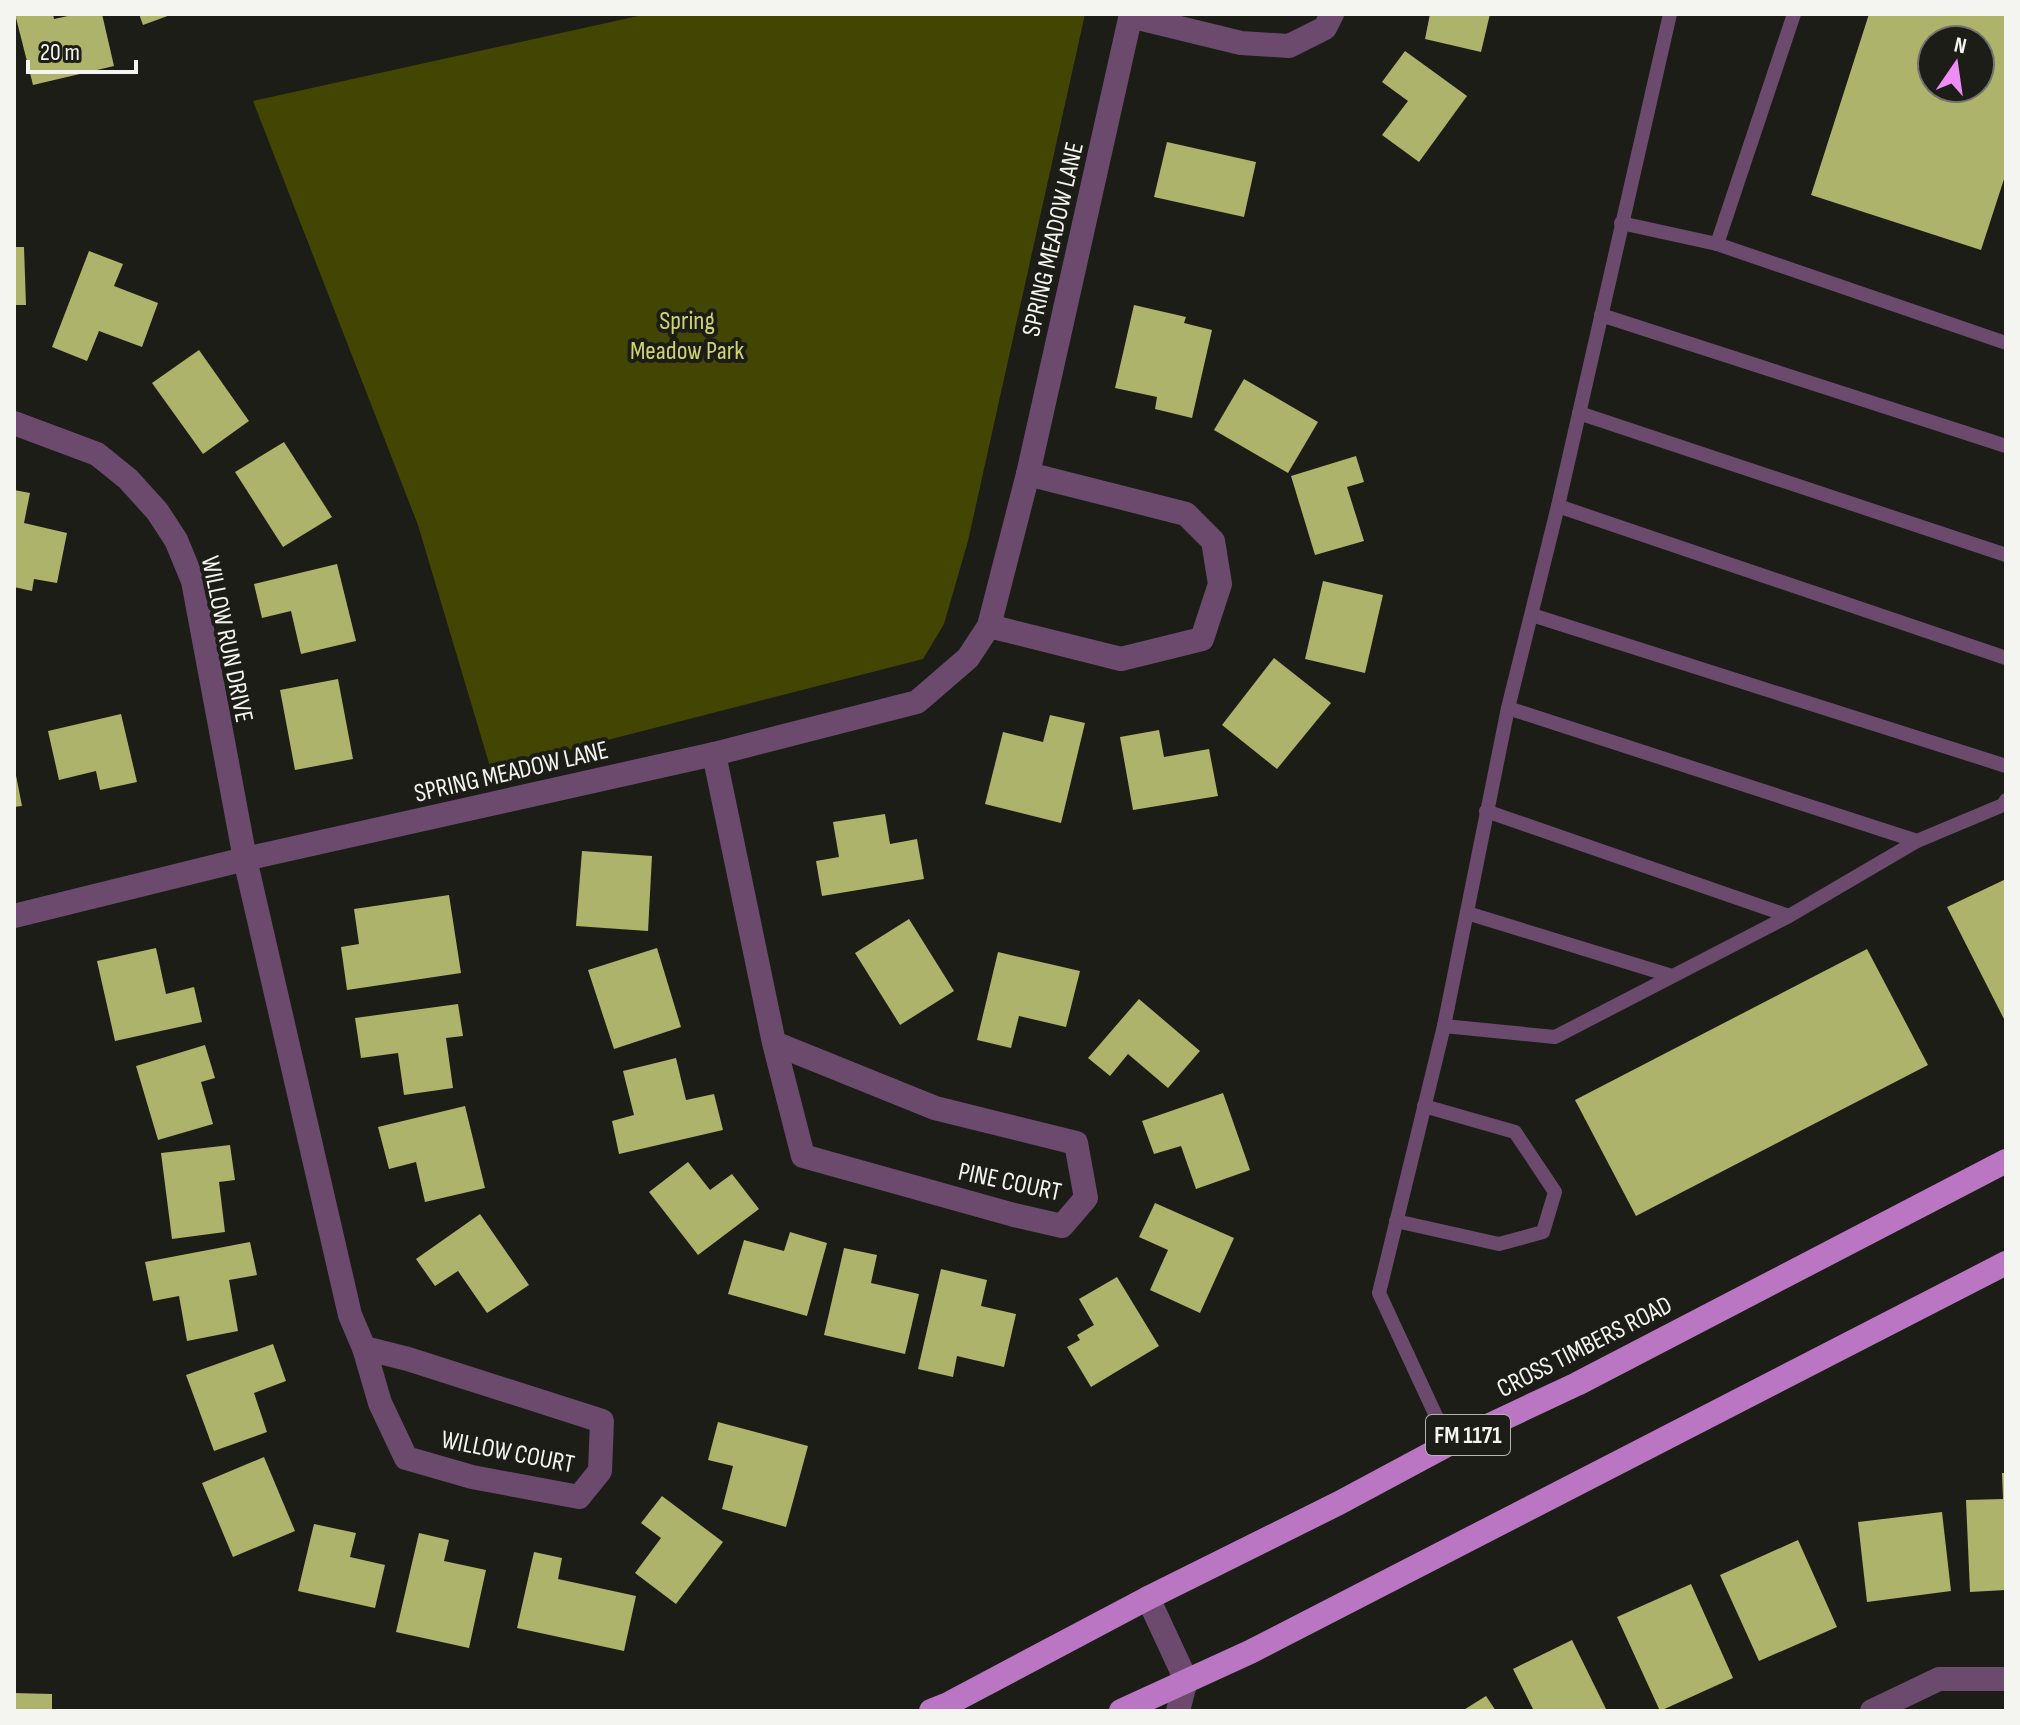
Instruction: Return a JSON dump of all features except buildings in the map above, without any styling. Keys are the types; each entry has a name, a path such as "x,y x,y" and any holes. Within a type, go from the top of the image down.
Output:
{"main road":[{"name":"CROSS TIMBERS ROAD","path":"931,1711 1449,1444 1577,1384 2006,1161"},
{"path":"1121,1711 1264,1645 2006,1263"}],"street":[{"name":"SPRING MEADOW LANE","path":"14,916 245,859 714,754 917,702 968,658 989,626 1028,474 1130,15 1241,43 1289,46 1325,28 1332,14"},
{"name":"WILLOW RUN DRIVE","path":"14,423 97,454 128,479 157,511 176,540 193,581 245,859"},
{"path":"989,626 1121,659 1202,639 1220,584 1213,541 1186,514 1028,474"},
{"name":"PINE COURT","path":"714,754 774,1043 803,1156 1062,1226 1086,1198 1076,1143 935,1108 774,1043"},
{"name":"WILLOW COURT","path":"245,859 350,1315 364,1348 380,1403 406,1458 472,1477 579,1497 600,1471 602,1421 364,1348"},
{"path":"1148,1598 1186,1680 1178,1711"},
{"path":"1872,1711 1939,1679 2006,1679"}],"lane":[{"path":"1449,1444 1379,1293 1444,1026 1508,708 1558,506 1670,14"},
{"path":"1717,244 1794,14"},
{"path":"1621,223 1717,244 2006,343"},
{"path":"1601,315 2006,446"},
{"path":"1579,413 2006,555"},
{"path":"1558,506 2006,658"},
{"path":"1532,615 2006,766"},
{"path":"1508,708 1917,841"},
{"path":"1444,1026 1555,1037 1789,916 1917,841 2003,805 2006,800"},
{"path":"1486,811 1789,916"},
{"path":"1467,913 1672,976"},
{"path":"1396,1221 1499,1244 1543,1232 1555,1192 1515,1132 1424,1106"}],"green space":[{"name":"Spring Meadow Park","path":"647,14 1085,14 968,541 944,624 923,659 491,770 418,525 253,101"}]}
